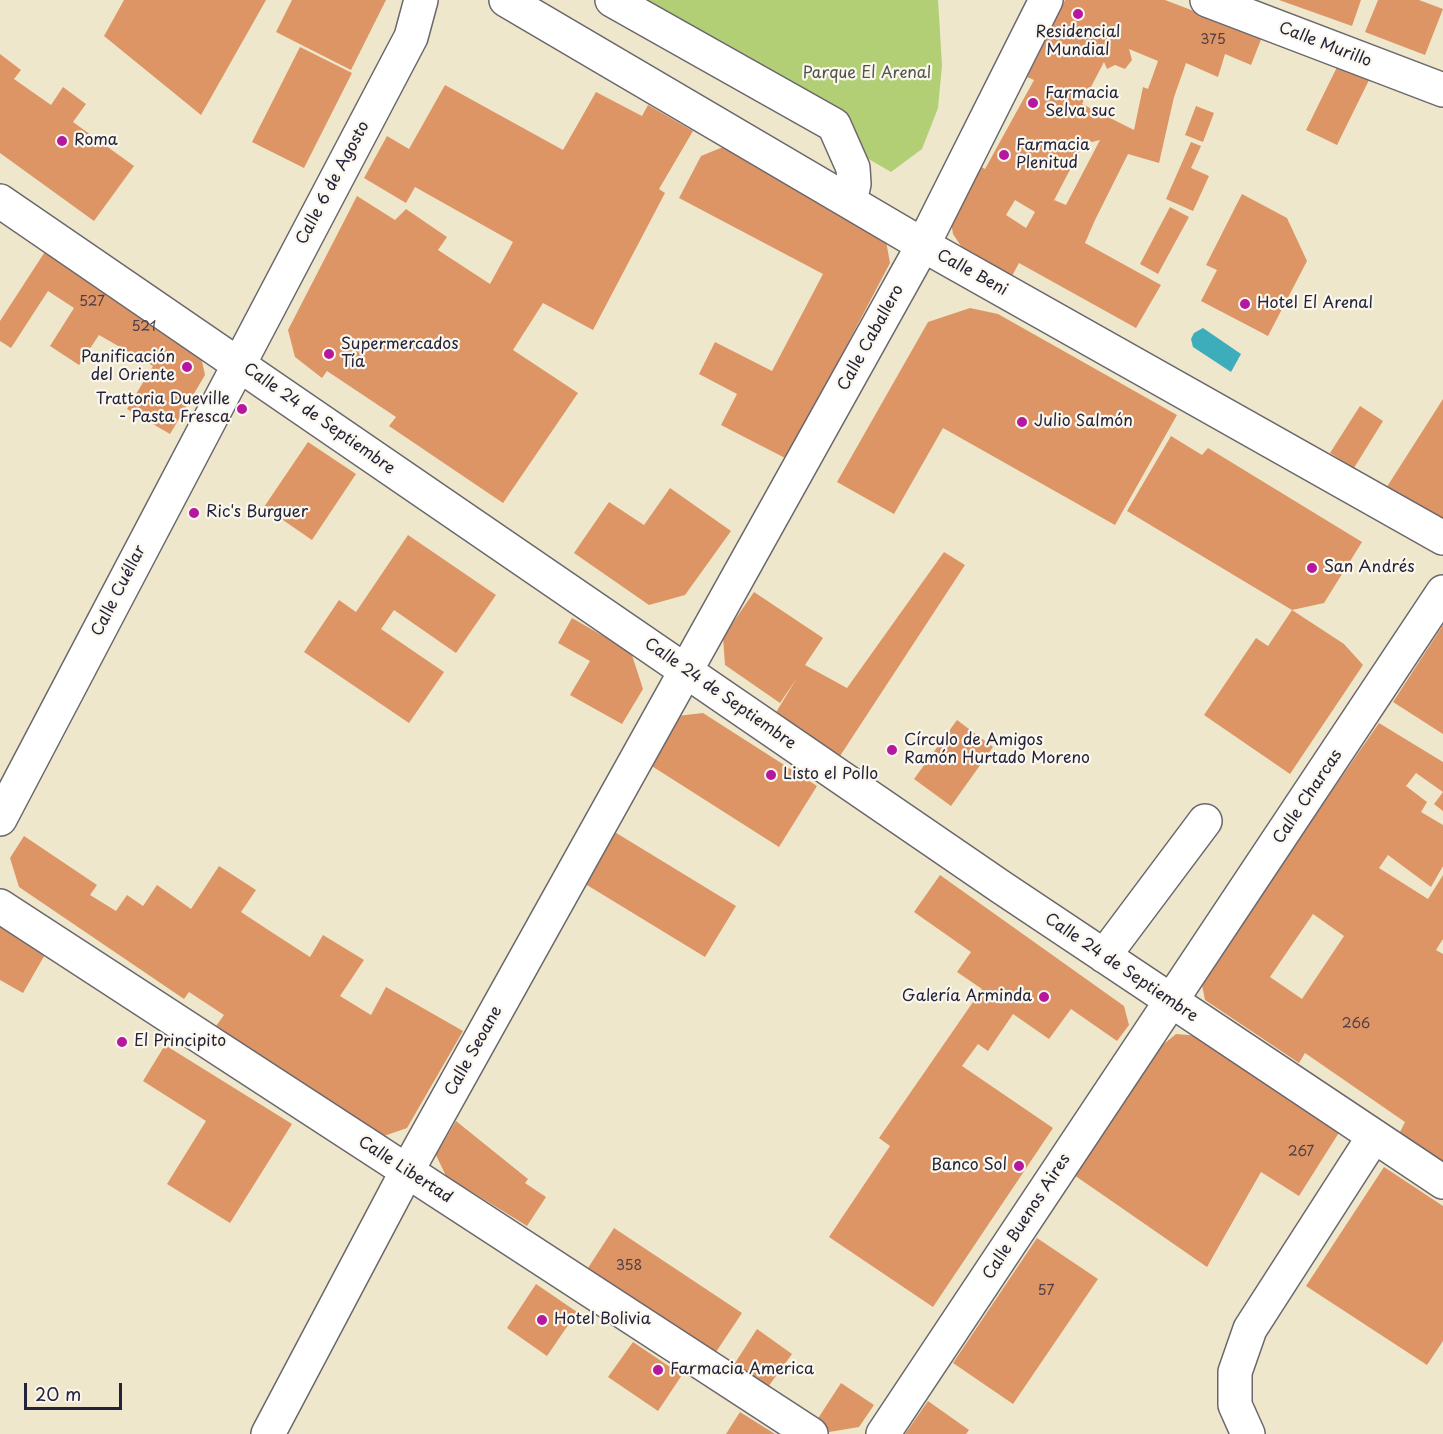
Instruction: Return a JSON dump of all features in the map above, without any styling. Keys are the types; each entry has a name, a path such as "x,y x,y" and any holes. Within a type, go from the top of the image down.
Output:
{"street":[{"name":"Calle 6 de Agosto","path":"237,363 411,37 421,0"},
{"name":"Calle Beni","path":"506,0 923,245 1443,538"},
{"path":"612,0 834,125 853,168 854,184 850,201"},
{"name":"Calle Caballero","path":"684,670 923,245 1046,0"},
{"name":"Calle Murillo","path":"1207,0 1443,90"},
{"name":"Calle 24 de Septiembre","path":"0,201 1170,1001 1443,1182"},
{"name":"Calle Cuéllar","path":"0,819 237,363"},
{"name":"Calle Charcas","path":"1170,1001 1443,592"},
{"name":"Calle Seoane","path":"268,1434 407,1171 684,670"},
{"path":"1104,956 1205,821"},
{"name":"Calle Libertad","path":"0,906 811,1434"},
{"name":"Calle Buenos Aires","path":"883,1434 1170,1001"},
{"path":"1248,1434 1235,1405 1235,1372 1250,1329 1374,1136"}],"green space":[{"name":"Parque El Arenal","path":"595,0 938,0 942,65 938,108 922,149 891,172"}],"water":[{"path":"1203,328 1241,354 1231,372 1193,347 1191,339 1194,333"}],"building":[{"path":"124,0 266,0 201,115 104,36"},
{"path":"292,0 386,0 351,70 276,32"},
{"path":"1065,0 1165,0 1262,37 1251,65 1225,54 1218,77 1186,63 1174,97 1159,163 1128,154 1085,243 1161,285 1136,328 1019,263 1012,276 961,246 953,234 950,216 975,163 985,169 1034,80 1027,77","holes":["1129,49 1158,61 1148,89 1143,87 1134,130 1082,104 1104,62 1107,69 1115,65 1125,69 1132,60","1086,139 1092,142 1100,140 1066,205 1054,200","1015,200 1035,212 1026,228 1006,215"]},
{"path":"1279,0 1361,0 1352,26"},
{"path":"1378,0 1419,0 1443,9 1425,55 1365,32"},
{"path":"300,47 352,73 304,168 252,142"},
{"name":"Roma","path":"0,54 21,70 14,79 51,105 63,87 86,104 73,122 134,166 94,221 0,153"},
{"path":"1340,61 1371,76 1337,145 1306,130"},
{"path":"445,85 563,150 596,92 642,116 648,105 693,131 659,189 665,193 593,330 543,303 513,350 578,393 503,503 389,426 396,417 327,371 322,378 295,357 288,330 357,196 395,220 406,209 447,237 438,250 490,284 513,242 415,187 406,203 364,178 387,136 409,149"},
{"path":"1196,106 1214,113 1203,142 1185,135"},
{"path":"1191,142 1201,146 1191,168 1209,176 1193,211 1166,199"},
{"path":"723,147 886,241 890,263 787,459 721,425 737,394 699,374 715,342 772,371 823,274 679,198 701,156"},
{"path":"1242,194 1287,218 1307,261 1268,336 1201,301 1217,270 1206,265"},
{"path":"1170,207 1189,217 1158,274 1140,264"},
{"path":"48,247 198,343 205,375 170,434 127,409 153,366 99,335 79,365 50,346 74,308 48,291 11,348 0,341 0,321"},
{"name":"Julio Salmón","path":"970,308 998,314 1177,415 1115,525 943,428 894,514 837,482 928,322"},
{"path":"1443,399 1443,521 1383,493"},
{"path":"1360,406 1383,421 1354,468 1330,453"},
{"path":"1171,436 1202,455 1208,448 1362,542 1324,603 1292,610 1127,511"},
{"path":"308,442 356,474 312,540 264,507"},
{"path":"670,488 731,531 685,595 649,605 574,553 609,502 644,525"},
{"path":"408,535 496,595 456,653 394,610 381,629 444,672 409,723 304,652 339,600 356,612"},
{"path":"944,552 965,565 840,756 775,714 797,678 780,703 725,665 723,637 754,592 823,638 805,665 847,688"},
{"path":"1292,610 1344,644 1363,665 1290,774 1204,715 1256,638 1268,646"},
{"path":"572,618 631,652 643,689 622,724 570,695 590,661 558,643"},
{"path":"1443,625 1443,734 1393,702"},
{"path":"703,713 817,786 779,847 647,763 677,716"},
{"path":"957,720 993,747 951,806 914,779"},
{"path":"1379,723 1443,762 1443,792 1416,773 1406,786 1427,802 1421,812 1443,825 1443,866 1431,887 1388,855 1379,868 1428,899 1443,875 1443,939 1436,950 1443,954 1443,1161 1400,1132 1405,1122 1305,1053 1299,1063 1205,1000 1201,980","holes":["1313,914 1344,936 1302,999 1270,977"]},
{"path":"1443,792 1443,811 1434,804"},
{"path":"613,831 736,906 705,957 582,882"},
{"path":"24,836 97,885 90,895 116,911 127,895 143,906 157,885 191,909 219,866 256,890 241,912 276,935 310,957 323,935 364,960 340,996 371,1015 386,987 463,1031 407,1128 381,1137 216,1026 224,1015 189,992 184,999 19,887 10,858"},
{"path":"940,875 1124,1006 1129,1025 1117,1041 1071,1009 1049,1039 1013,1014 988,1051 978,1044 962,1066 1053,1128 933,1307 829,1237 890,1146 879,1138 982,989 957,972 971,952 914,912"},
{"path":"0,925 47,951 23,993 0,980"},
{"path":"1176,1034 1199,1036 1340,1131 1299,1196 1261,1172 1207,1267 1074,1175 1154,1052"},
{"path":"165,1045 292,1124 230,1223 167,1184 206,1121 143,1081"},
{"path":"456,1121 528,1179 525,1183 546,1197 527,1226 446,1176 436,1155"},
{"path":"1384,1167 1443,1206 1443,1341 1427,1365 1306,1286"},
{"path":"614,1228 742,1313 716,1352 588,1268"},
{"path":"1037,1238 1098,1279 1013,1404 953,1363"},
{"name":"Hotel Bolivia","path":"536,1284 577,1312 547,1356 507,1328"},
{"path":"757,1329 792,1354 768,1387 735,1363"},
{"path":"633,1342 682,1375 658,1411 608,1377"},
{"path":"841,1383 874,1405 859,1427 829,1432 815,1423"},
{"path":"928,1401 969,1430 966,1434 905,1434"},
{"path":"740,1412 775,1434 726,1434"}],"place":[{"name":"Residencial Mundial","path":"1078,14"},
{"name":"Farmacia Selva suc","path":"1033,103"},
{"name":"Roma","path":"62,141"},
{"name":"Farmacia Plenitud","path":"1004,155"},
{"name":"Hotel El Arenal","path":"1245,304"},
{"name":"Supermercados Tía","path":"329,354"},
{"name":"Panificación del Oriente","path":"187,367"},
{"name":"Trattoria Dueville - Pasta Fresca","path":"242,409"},
{"name":"Julio Salmón","path":"1022,422"},
{"name":"Ric's Burguer","path":"194,513"},
{"name":"San Andrés","path":"1312,568"},
{"name":"Círculo de Amigos Ramón Hurtado Moreno","path":"892,750"},
{"name":"Listo el Pollo","path":"771,775"},
{"name":"Galería Arminda","path":"1044,997"},
{"name":"El Principito","path":"122,1042"},
{"name":"Banco Sol","path":"1019,1166"},
{"name":"Hotel Bolivia","path":"542,1320"},
{"name":"Farmacia America","path":"658,1370"}]}
